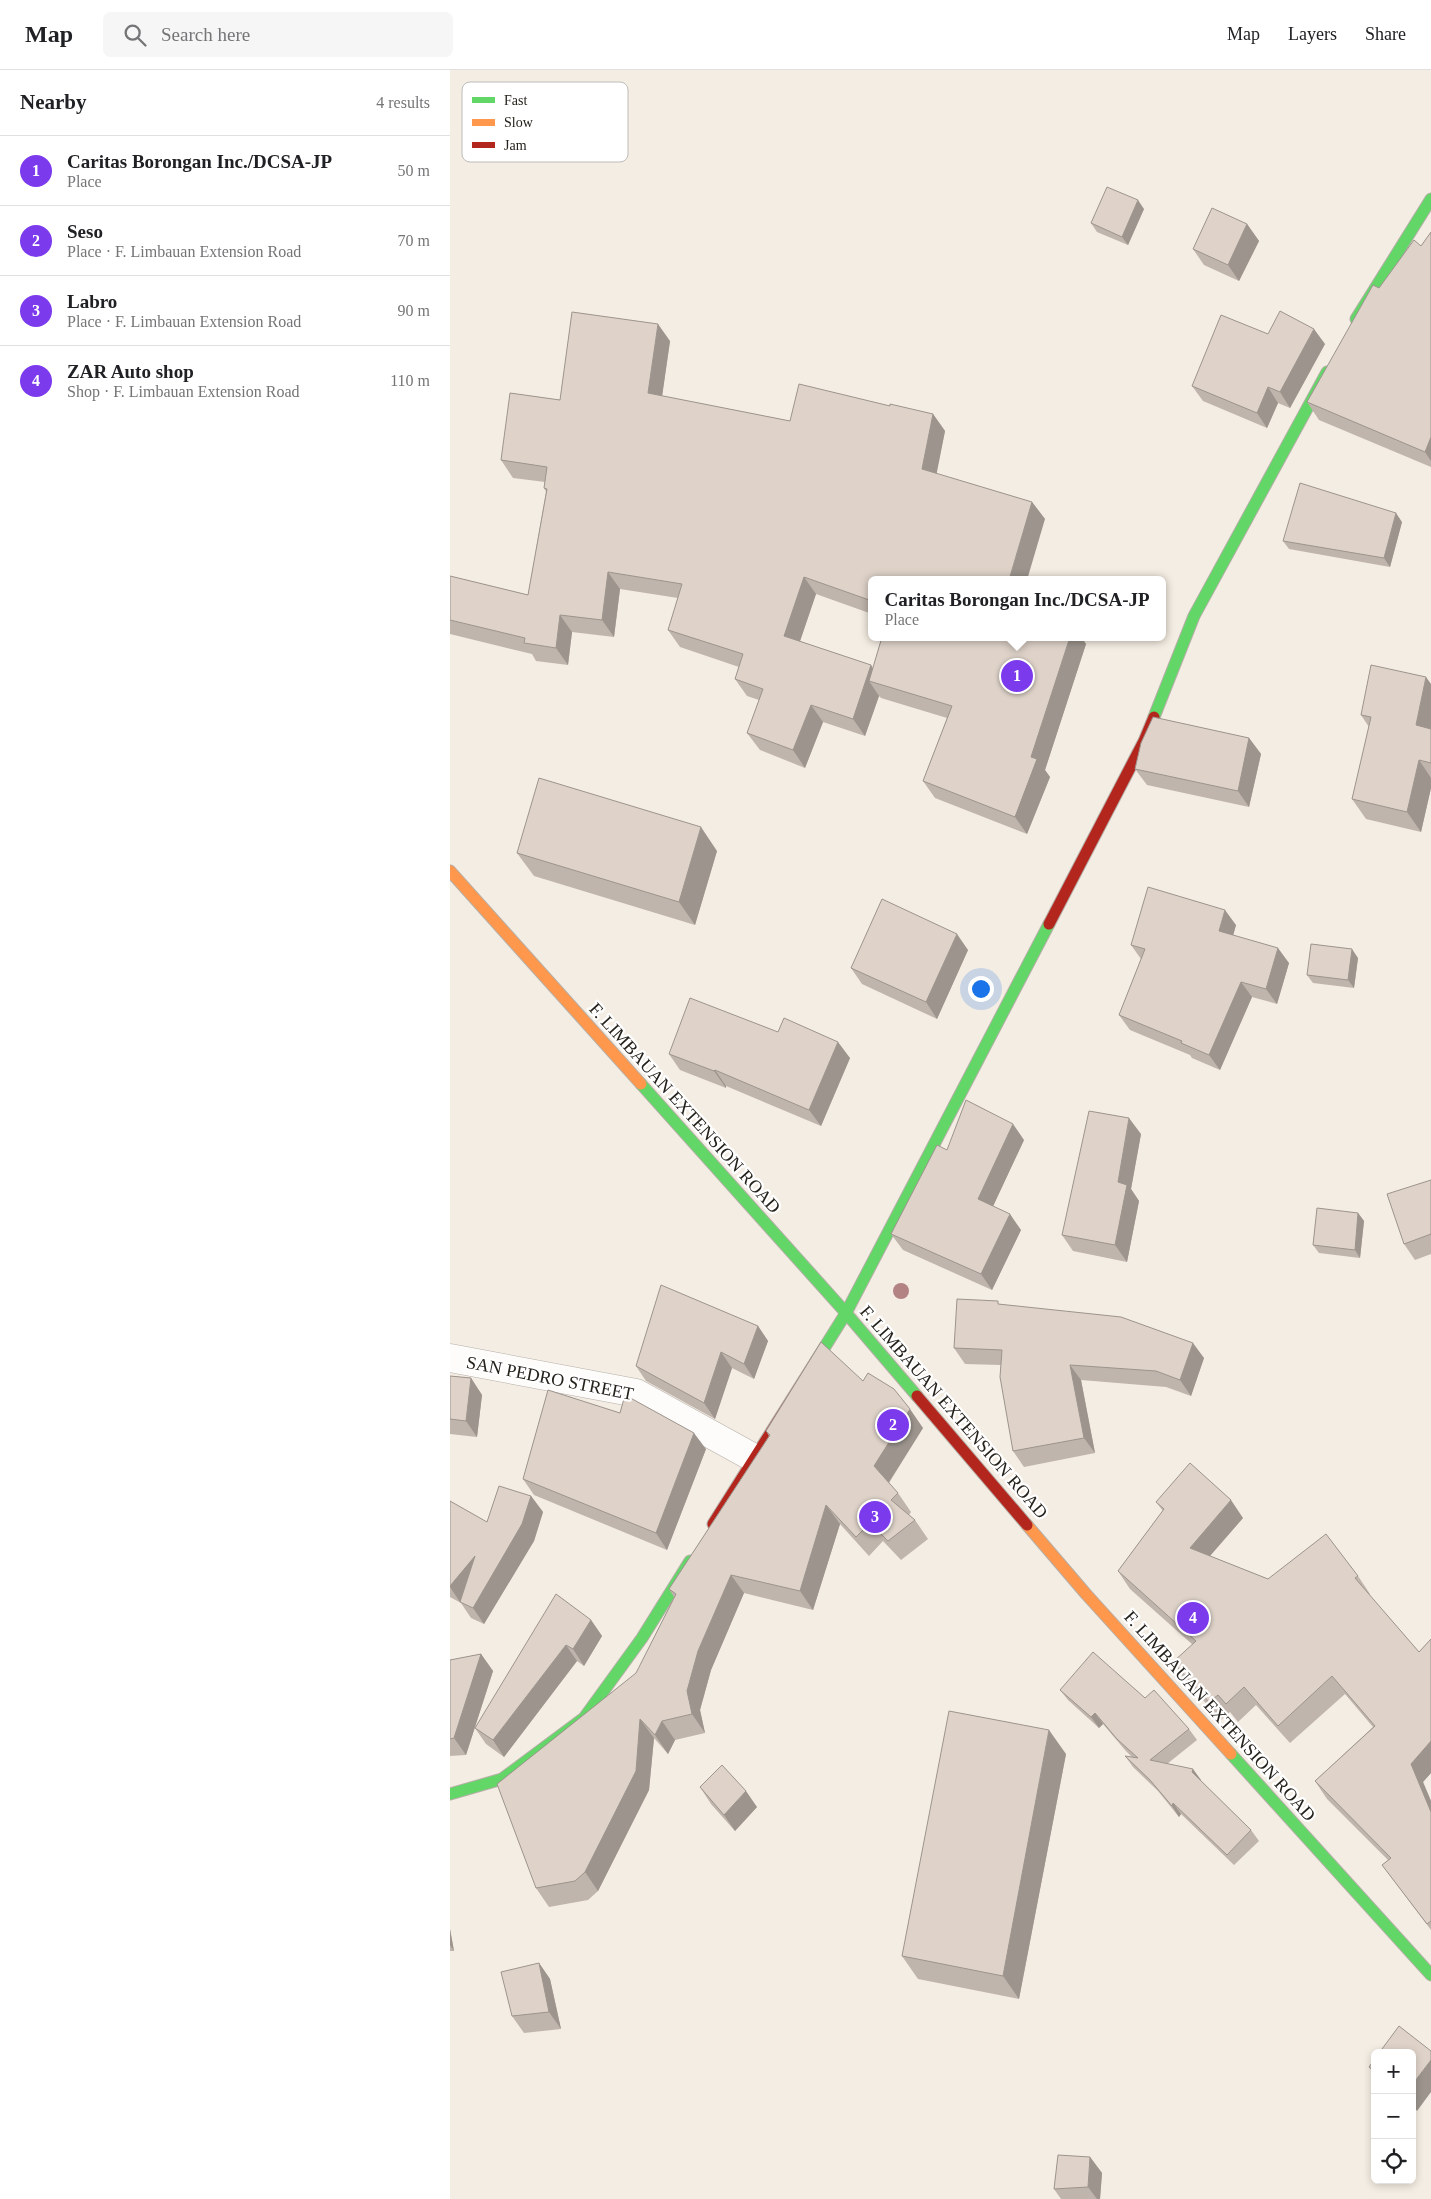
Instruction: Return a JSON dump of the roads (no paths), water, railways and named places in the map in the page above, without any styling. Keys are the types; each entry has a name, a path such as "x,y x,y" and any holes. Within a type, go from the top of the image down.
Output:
{"street":[{"path":"1352,327 1371,292 1431,199"},
{"path":"708,1531 846,1313 1144,740 1194,616 1332,362"},
{"name":"F. LIMBAUAN EXTENSION ROAD","path":"450,871 846,1313 1086,1594 1431,1976"},
{"name":"SAN PEDRO STREET","path":"450,1358 636,1393 754,1458"},
{"path":"450,1794 502,1779 584,1718 642,1638 698,1548"}],"place":[{"name":"Caritas Borongan Inc./DCSA-JP","path":"1017,676"},
{"name":"Seso","path":"893,1425"},
{"name":"Labro","path":"875,1517"},
{"name":"ZAR Auto shop","path":"1193,1618"}]}
